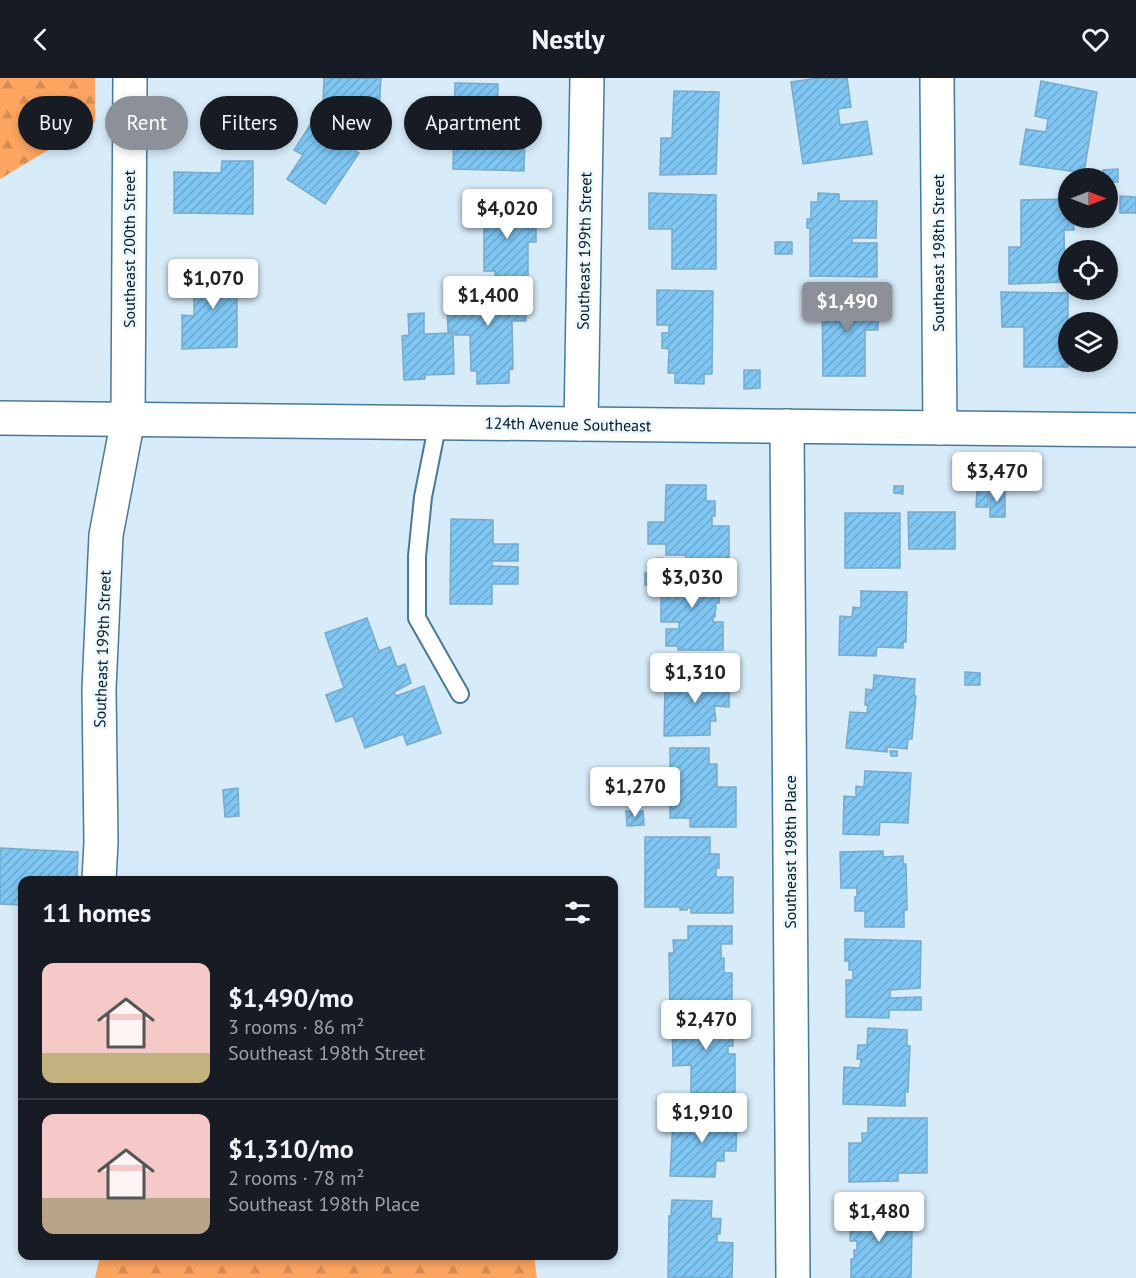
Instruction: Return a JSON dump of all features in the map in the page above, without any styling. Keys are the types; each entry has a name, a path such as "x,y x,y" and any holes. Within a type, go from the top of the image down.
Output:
{"street":[{"name":"Southeast 200th Street","path":"128,419 129,78"},
{"name":"Southeast 199th Street","path":"582,424 587,78"},
{"name":"Southeast 198th Street","path":"937,78 940,428"},
{"name":"124th Avenue Southeast","path":"0,418 1136,430"},
{"name":"Southeast 199th Street","path":"99,876 101,842 99,689 106,535 128,419"},
{"name":"Southeast 198th Place","path":"787,426 793,1278"}],"lane":[{"path":"438,423 423,497 418,544 417,618 460,694"}],"green space":[{"path":"0,78 95,78 95,122 93,123 93,96 18,96 18,150 48,150 0,179"},
{"path":"99,1260 535,1260 537,1278 95,1278"}],"building":[{"path":"324,78 381,78 380,96 323,96"},
{"path":"818,78 847,78 851,107 838,109 840,125 867,121 872,154 803,164 791,82"},
{"path":"1041,81 1097,92 1085,168 1058,169 1020,164 1026,129 1046,132 1048,119 1035,116"},
{"path":"455,83 498,84 498,96 455,96"},
{"path":"674,91 719,92 716,174 660,175 661,138 672,138"},
{"path":"310,125 310,150 354,150 359,153 325,204 287,179 303,155 294,150 298,150 298,144"},
{"path":"453,150 525,150 524,171 453,169"},
{"path":"222,161 253,161 253,214 174,213 174,172 221,173"},
{"path":"649,193 716,195 716,269 672,269 672,229 649,229"},
{"path":"818,193 839,194 839,201 877,201 876,238 852,238 852,243 877,243 877,277 810,276 810,228 807,228 807,219 811,219 811,202 818,202"},
{"path":"1120,196 1136,197 1136,213 1120,213"},
{"path":"1058,199 1058,228 1074,228 1074,230 1064,230 1064,240 1058,240 1058,282 1009,284 1009,247 1021,247 1021,200"},
{"path":"484,205 526,205 526,229 529,229 529,226 536,226 536,242 528,242 528,277 495,276 495,271 484,271"},
{"path":"775,242 792,242 792,254 775,254"},
{"path":"194,267 237,267 237,347 182,349 182,315 194,316"},
{"path":"525,287 526,321 512,321 513,369 509,370 509,383 477,384 477,371 471,371 470,335 455,335 455,332 448,332 447,289"},
{"path":"657,290 713,291 712,374 704,374 704,384 675,383 675,373 668,373 669,349 662,348 662,333 669,333 669,325 657,325"},
{"path":"1001,292 1058,293 1058,300 1068,300 1068,312 1058,312 1058,367 1024,367 1024,327 1002,327"},
{"path":"862,295 878,295 878,330 865,330 865,376 823,376 822,297 862,297"},
{"path":"424,313 424,334 453,333 454,374 425,375 425,379 404,380 402,336 409,335 408,314"},
{"path":"744,370 760,370 760,388 744,389"},
{"path":"666,485 706,485 706,501 715,501 712,526 729,526 729,561 686,561 686,555 666,555 666,544 648,544 648,522 665,522"},
{"path":"894,486 903,486 903,494 894,493"},
{"path":"977,489 988,490 988,507 976,507"},
{"path":"990,489 1005,489 1005,517 990,517"},
{"path":"908,512 955,512 955,549 909,549"},
{"path":"845,513 900,513 900,568 845,568"},
{"path":"451,519 493,520 493,544 518,544 518,561 492,561 492,566 518,567 518,584 492,584 492,604 450,604"},
{"path":"663,558 664,565 652,565 651,559"},
{"path":"661,570 723,570 723,587 719,587 719,603 716,603 713,622 723,622 723,650 678,650 678,646 666,646 666,629 679,629 679,622 661,622"},
{"path":"645,573 656,573 657,584 645,585"},
{"path":"861,591 907,592 906,642 903,642 903,648 877,647 876,656 839,655 840,616 852,617 853,607 861,608"},
{"path":"367,618 379,651 390,647 397,667 405,664 411,683 394,692 396,696 424,686 441,733 407,745 403,734 365,748 353,716 336,722 326,695 344,688 325,633"},
{"path":"657,658 675,658 675,672 657,672"},
{"path":"694,672 729,672 729,707 714,706 716,721 710,721 710,735 664,736 665,686 694,686"},
{"path":"965,672 980,673 980,685 965,685"},
{"path":"874,675 915,679 914,696 916,696 912,739 908,739 907,749 887,747 887,752 846,748 850,712 867,713 866,689 873,690"},
{"path":"670,748 709,748 709,764 717,764 717,787 736,787 736,827 690,827 690,818 670,818"},
{"path":"890,751 897,751 897,756 891,756"},
{"path":"865,771 911,773 908,823 880,822 879,835 843,834 844,796 856,797 856,786 864,787"},
{"path":"238,788 239,816 225,817 223,790"},
{"path":"626,811 643,811 644,825 627,826"},
{"path":"645,837 710,837 710,854 719,854 719,868 716,868 716,877 733,877 733,913 691,913 691,908 680,910 680,907 645,907"},
{"path":"0,848 78,852 77,876 18,876 18,905 0,904"},
{"path":"883,851 883,857 903,856 903,864 906,864 907,910 904,910 904,927 865,927 865,911 855,911 857,888 841,888 840,852"},
{"path":"688,926 732,926 732,944 721,944 721,958 724,958 724,973 732,973 732,1006 670,1005 669,953 674,953 673,940 688,940"},
{"path":"845,939 921,941 920,988 890,990 890,998 921,997 921,1010 889,1010 889,1018 846,1017 846,980 853,980 853,970 849,970 849,961 845,961"},
{"path":"736,1014 736,1029 729,1029 733,1031 733,1046 728,1046 728,1054 735,1054 735,1093 691,1093 691,1065 673,1066 672,1015"},
{"path":"868,1028 907,1030 907,1046 910,1046 908,1092 905,1092 905,1106 843,1104 844,1067 860,1068 861,1059 857,1059 858,1045 867,1045"},
{"path":"701,1113 737,1114 736,1151 724,1151 724,1161 716,1161 715,1177 670,1176 673,1120 701,1121"},
{"path":"868,1118 927,1118 927,1173 898,1173 898,1181 849,1182 849,1143 862,1143 862,1133 868,1133"},
{"path":"672,1200 712,1201 711,1218 721,1219 717,1242 733,1243 732,1278 668,1277 669,1216 671,1216"},
{"path":"851,1203 893,1204 894,1231 912,1231 911,1278 851,1278 851,1259 854,1259 854,1250 857,1250 857,1241 850,1241"}]}
